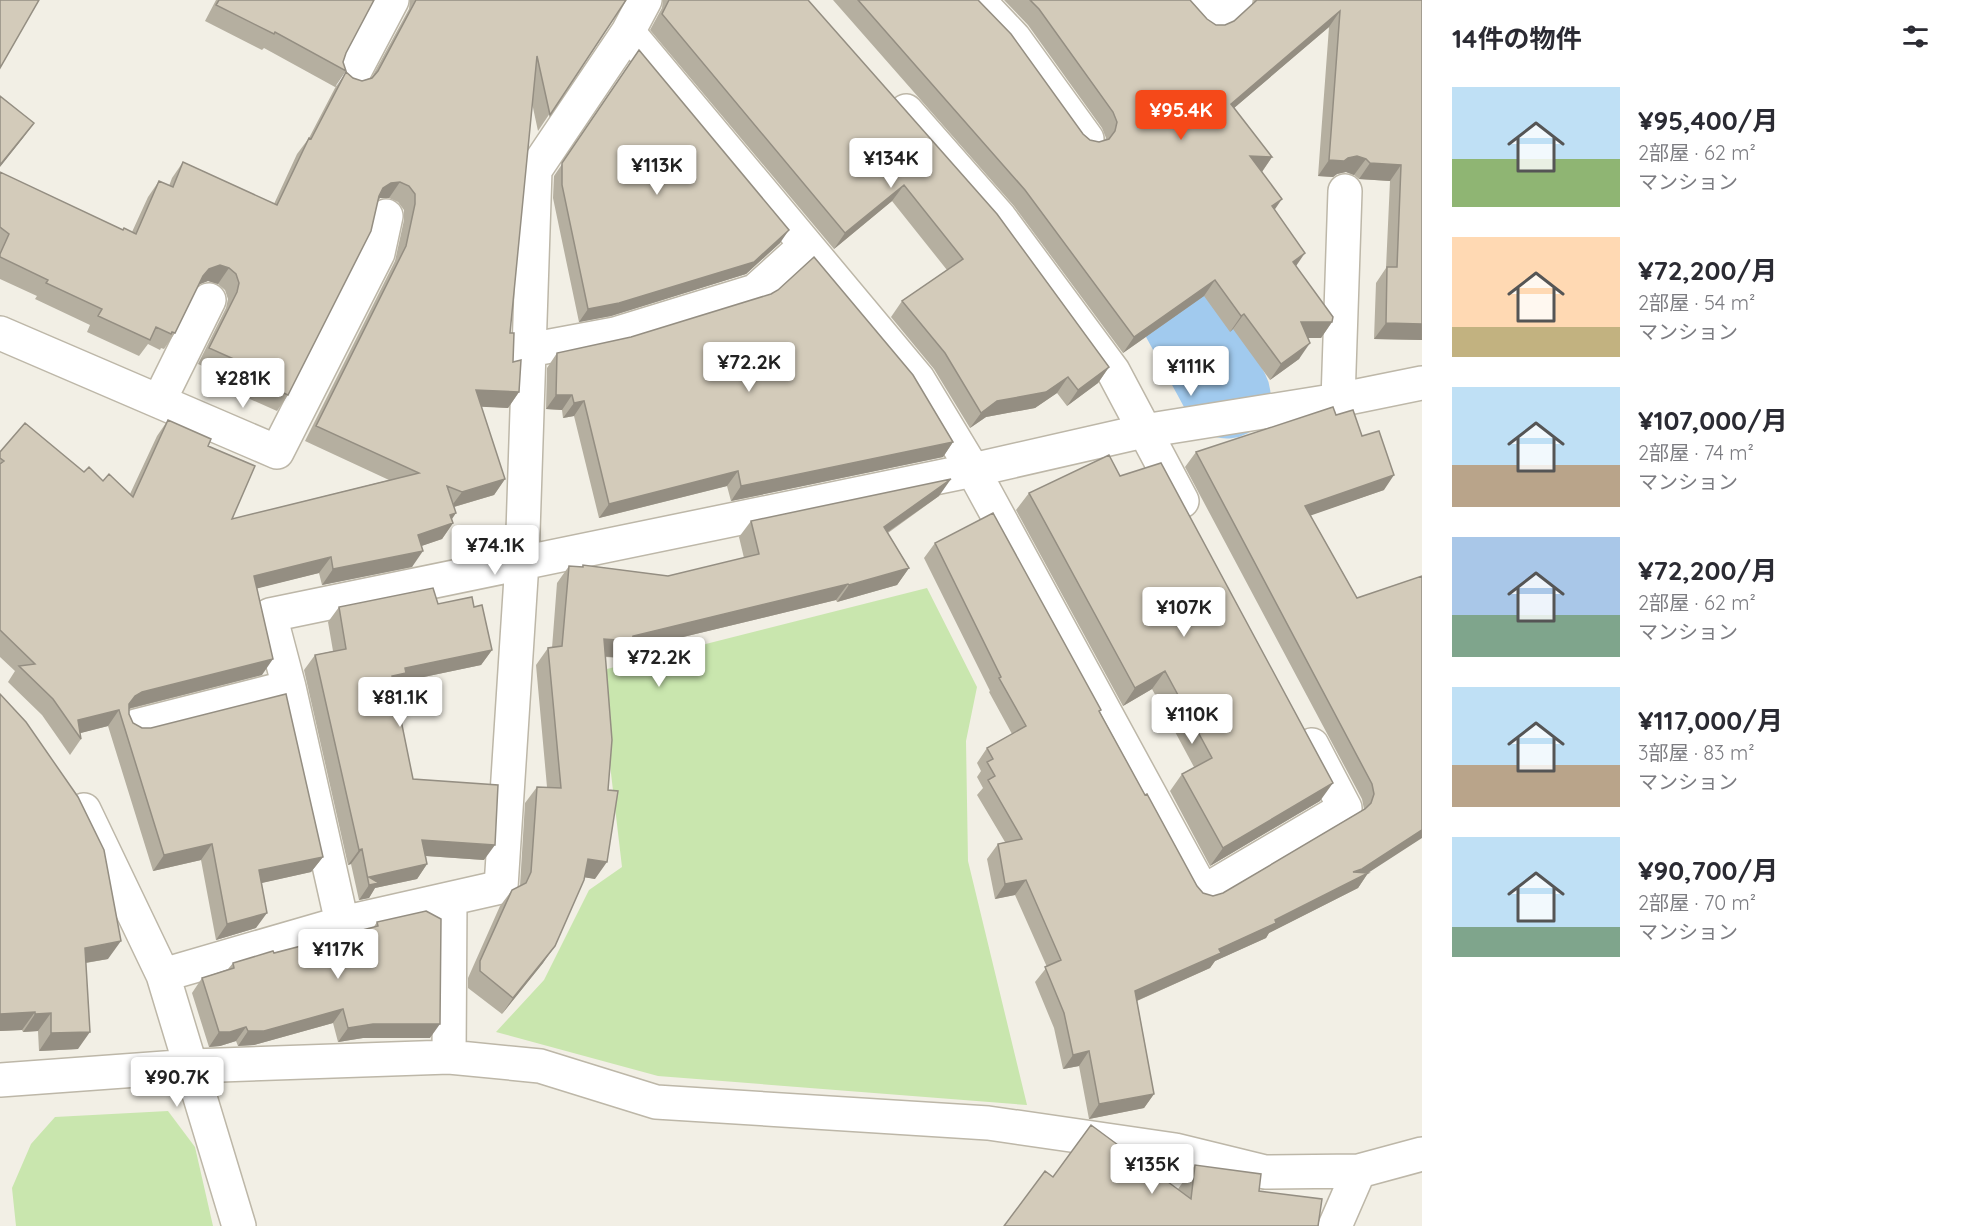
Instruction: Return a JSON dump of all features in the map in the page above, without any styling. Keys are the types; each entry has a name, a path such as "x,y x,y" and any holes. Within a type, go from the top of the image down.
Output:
{"street":[{"path":"351,78 392,0"},
{"path":"978,0 1014,38 1087,139"},
{"path":"1190,0 1210,23 1236,0"},
{"path":"163,975 342,923 501,887 522,562 535,170 638,9 806,245 918,379 973,470 1203,892 1345,808 1301,724"},
{"path":"885,87 1000,218 1113,371 1194,525"},
{"path":"1338,400 1345,190"},
{"path":"0,333 278,452 378,253 386,216"},
{"path":"529,350 615,334 755,291 806,245"},
{"path":"159,401 209,300"},
{"path":"342,923 289,687 270,615 973,470 1144,431 1338,400 1422,383"},
{"path":"136,726 289,687"},
{"path":"68,786 82,805 163,975 239,1226"},
{"path":"449,1057 450,900"},
{"path":"0,1080 192,1066 449,1057 540,1066 656,1102 988,1123 1175,1150 1265,1172 1359,1171 1422,1154"},
{"path":"1335,1226 1359,1171"}],"green space":[{"path":"927,588 977,687 966,741 968,861 1027,1105 658,1076 496,1032 544,980 589,890 622,867 599,671"},
{"path":"168,1111 195,1147 213,1226 16,1226 12,1188 31,1144 55,1117"}],"building":[{"path":"0,0 39,0 0,68"},
{"path":"219,0 374,0 346,53 343,62 346,71 275,32 274,34 216,5"},
{"path":"416,0 626,0 550,115 537,56 510,333 514,333 513,362 521,360 519,392 476,390 505,479 462,492 447,486 456,513 450,515 453,523 418,535 423,551 333,569 331,557 254,576 273,659 142,692 135,696 129,704 129,714 133,723 142,728 151,728 286,694 323,857 259,870 267,913 227,924 212,844 164,855 119,710 78,720 81,739 53,699 19,666 35,664 0,630 0,464 4,461 0,458 0,452 25,423 84,472 89,467 103,481 109,474 133,497 168,420 211,439 208,446 255,466 232,519 419,473 316,426 406,246 415,194 409,186 400,182 391,183 383,188 371,231 288,395 234,371 238,361 209,348 237,292 239,283 236,274 229,268 220,265 209,269 203,276 175,333 171,334 156,327 150,340 98,316 102,309 46,283 48,280 0,257 9,234 0,227 0,172 136,234 159,181 173,187 183,162 277,205 309,138 311,139 346,72 362,81 372,78"},
{"path":"669,0 808,0 997,214 1109,367 1078,390 1068,377 1046,392 997,401 981,413 945,353 902,301 963,259 904,185 845,233 662,14"},
{"path":"858,0 978,0 1011,34 1083,134 1090,140 1099,142 1109,139 1115,131 1117,122 1113,112 1039,9 1030,0 1190,0 1207,19 1216,25 1225,25 1234,21 1257,0 1422,0 1422,324 1386,323 1387,267 1397,267 1401,165 1370,163 1357,156 1344,161 1329,160 1340,11 1231,104 1272,157 1250,156 1282,199 1272,206 1305,253 1293,262 1333,317 1332,322 1301,322 1310,343 1281,364 1215,280 1134,337 1025,190"},
{"path":"639,50 789,230 754,262 619,303 588,309 562,185 562,163"},
{"path":"0,96 34,123 0,165"},
{"path":"814,257 913,375 953,442 741,486 738,471 609,504 584,401 574,403 572,395 556,395 557,353 631,337 771,294"},
{"path":"1333,407 1336,415 1353,410 1362,436 1379,431 1394,475 1305,506 1357,598 1422,576 1422,830 1362,869 1353,872 1368,873 1275,920 1276,923 1219,949 1221,953 1135,991 1154,1094 1099,1104 1089,1051 1073,1055 1064,1013 1045,967 1061,960 1026,880 1005,884 998,844 1022,839 988,780 995,776 987,762 993,759 987,748 1026,726 999,678 1001,677 935,543 993,513 1101,710 1099,711 1197,886 1203,893 1213,896 1223,893 1365,809 1371,803 1374,794 1372,784 1196,452"},
{"path":"1109,455 1120,476 1161,463 1333,783 1223,848 1182,774 1212,758 1165,671 1135,688 1029,493"},
{"path":"951,479 884,527 909,568 849,585 633,636 632,641 604,639 612,740 608,790 618,791 607,862 588,859 584,880 555,946 513,998 480,971 480,961 512,890 526,883 531,872 537,787 561,788 548,648 562,646 569,566 583,567 583,565 668,576 759,554 751,521"},
{"path":"433,588 438,604 472,597 474,607 482,605 492,650 405,668 406,673 392,676 413,779 498,785 495,845 422,840 427,864 369,877 379,883 369,885 315,655 346,649 339,607"},
{"path":"0,694 26,722 78,797 104,850 121,941 85,948 90,1032 51,1033 51,1013 0,1014"},
{"path":"426,911 441,919 440,1024 373,1024 348,1028 343,1009 264,1031 248,1031 246,1027 230,1032 219,1032 202,978 234,968 233,963 273,951 274,953 378,926 377,922"},
{"path":"1091,1125 1191,1199 1195,1165 1261,1174 1259,1191 1322,1199 1318,1226 1004,1226 1045,1171 1053,1177"}],"waterway":[{"path":"1121,207 1163,277 1227,395"}]}
